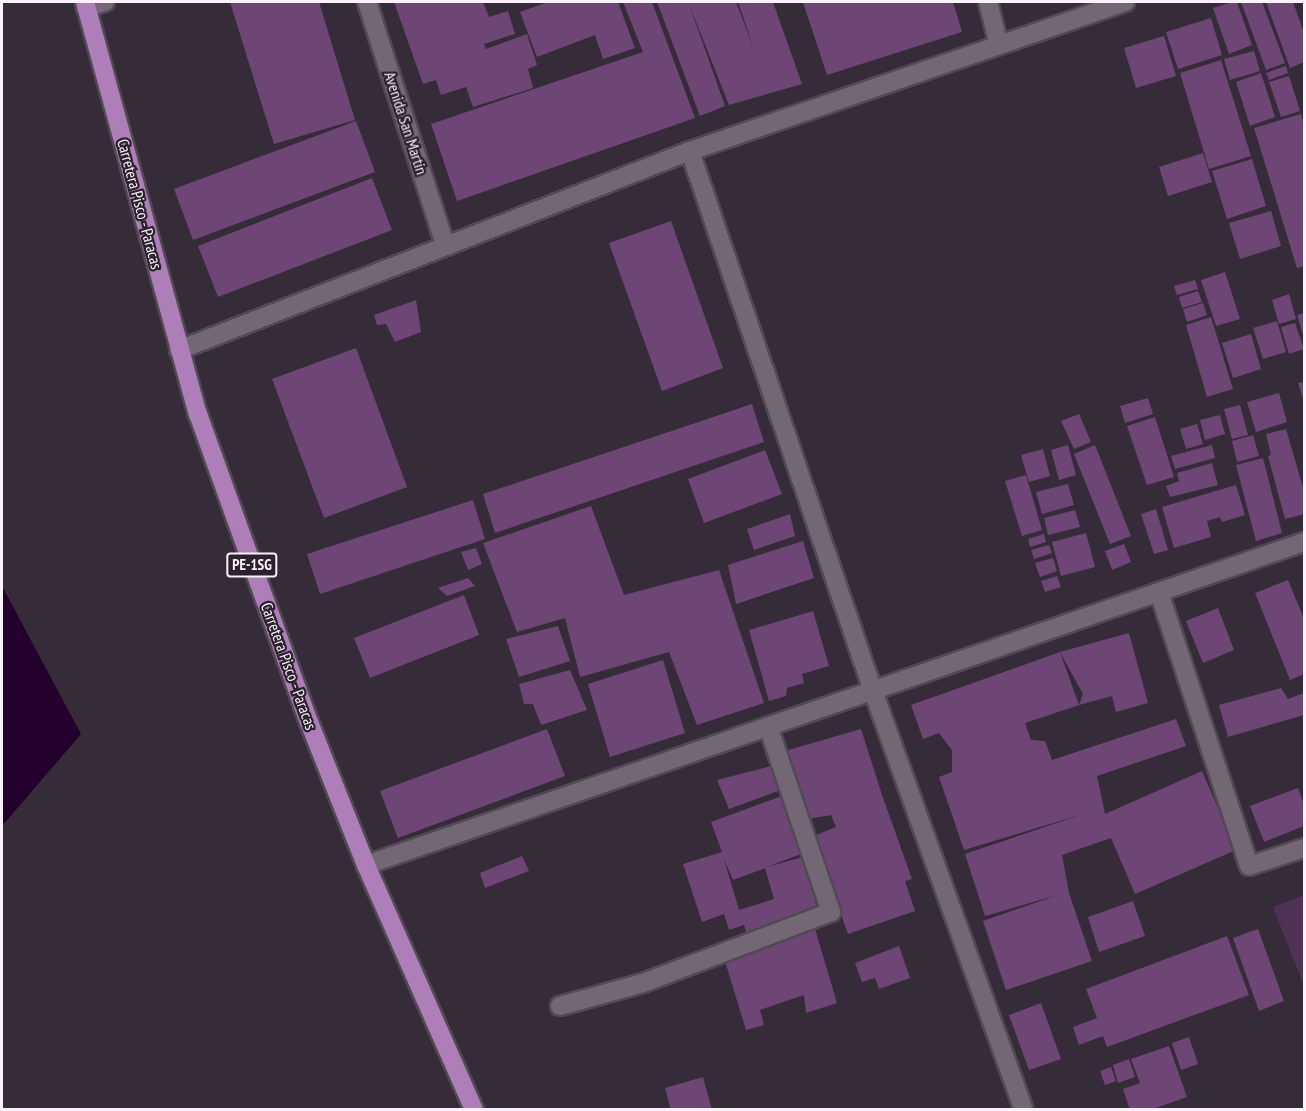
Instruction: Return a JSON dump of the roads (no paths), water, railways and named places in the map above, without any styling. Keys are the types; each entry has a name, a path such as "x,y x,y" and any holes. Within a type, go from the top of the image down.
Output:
{"main road":[{"name":"Carretera Pisco - Paracas","path":"85,5 198,414 309,722 366,866 474,1110"}],"street":[{"path":"85,5 105,2"},
{"name":"Avenida San Martín","path":"367,2 445,245"},
{"path":"988,2 999,45"},
{"path":"180,350 690,151 1125,2"},
{"path":"690,151 873,691 1023,1108"},
{"path":"366,866 1305,542"},
{"path":"1159,592 1249,866 1305,848"},
{"path":"560,1006 643,983 831,912 768,726"}]}
